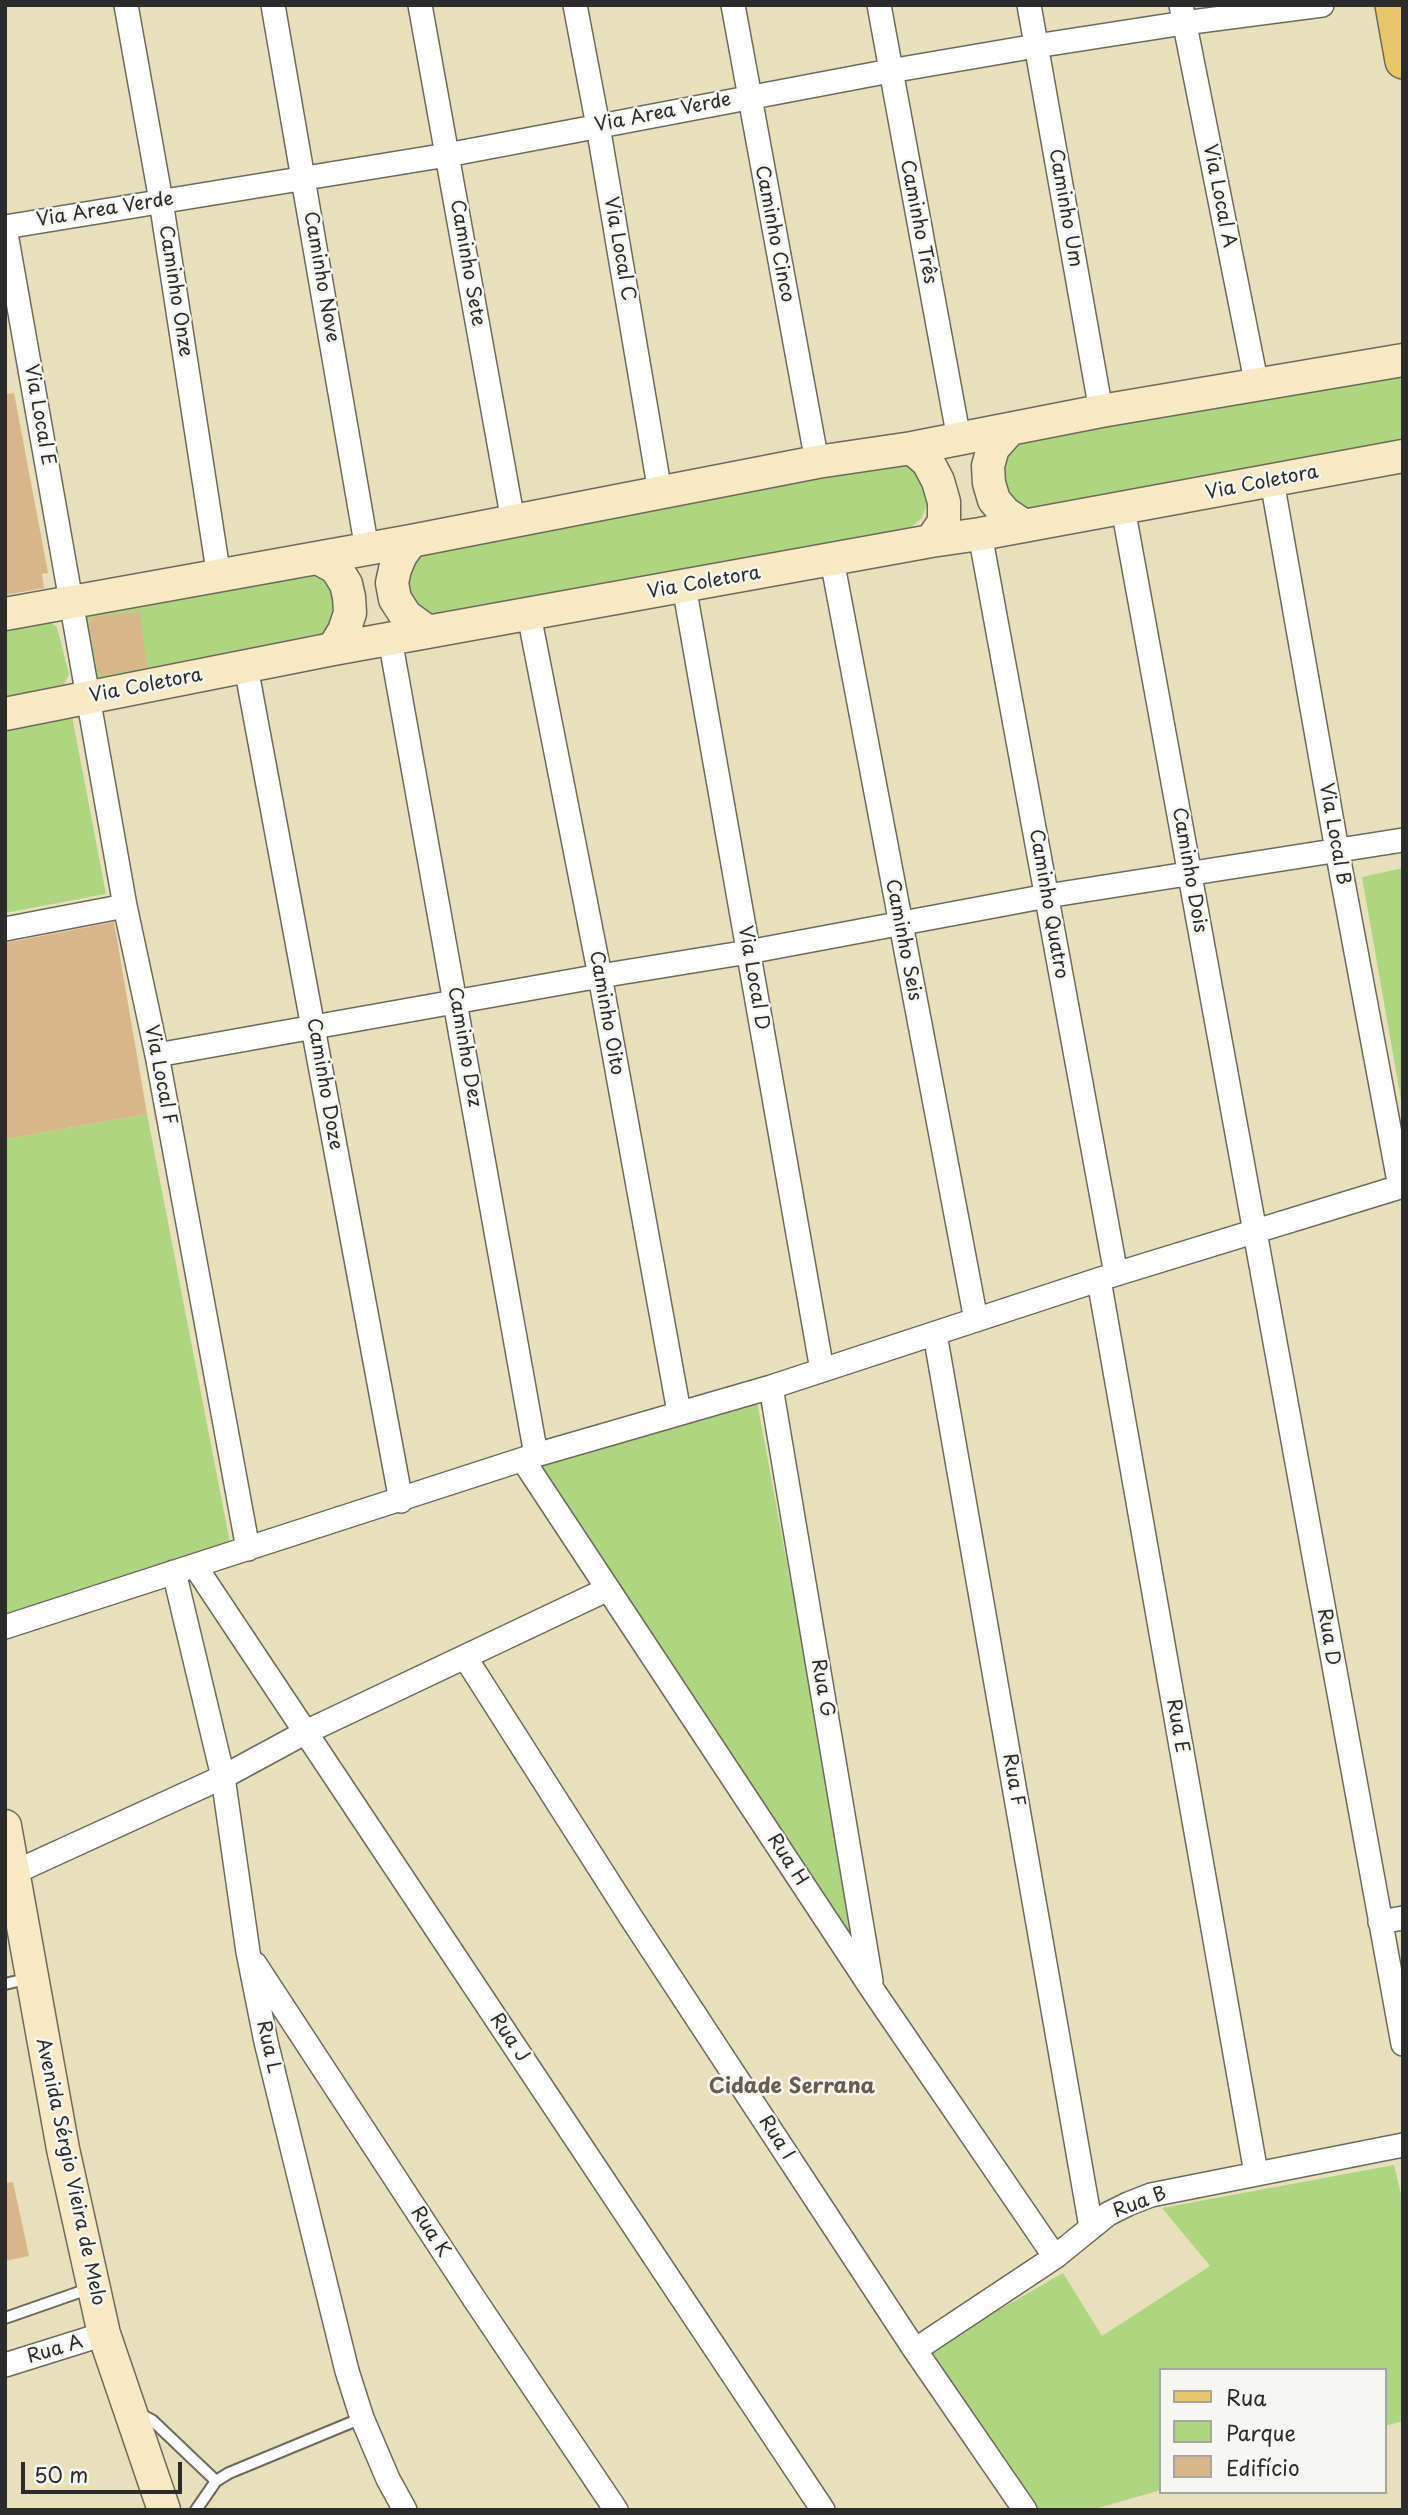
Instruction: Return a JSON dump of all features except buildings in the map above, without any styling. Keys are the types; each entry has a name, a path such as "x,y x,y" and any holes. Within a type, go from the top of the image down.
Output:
{"main road":[{"path":"1393,5 1403,61"}],"street":[{"name":"Caminho Onze","path":"126,5 161,201 219,577"},
{"name":"Caminho Nove","path":"273,5 367,549"},
{"name":"Caminho Sete","path":"420,5 513,521"},
{"name":"Via Local C","path":"575,5 660,492"},
{"name":"Caminho Cinco","path":"733,5 817,462"},
{"name":"Caminho Três","path":"879,5 959,439"},
{"name":"Caminho Um","path":"1029,5 1101,411"},
{"name":"Via Area Verde","path":"5,228 447,155 1036,46 1183,14 1322,5"},
{"name":"Via Local A","path":"1183,14 1257,386"},
{"name":"Via Local E","path":"5,228 72,601"},
{"path":"5,614 219,577 817,462 912,448 1101,411 1403,360"},
{"path":"1009,430 993,448 988,466 989,483 999,507 1024,526"},
{"path":"912,448 928,462 938,481 944,502 944,522 931,541"},
{"name":"Via Coletora","path":"5,714 333,649 1403,456"},
{"name":"Via Local B","path":"1272,481 1337,850 1401,1186"},
{"name":"Caminho Dois","path":"1123,508 1255,1231"},
{"name":"Caminho Quatro","path":"980,534 1047,896 1107,1277"},
{"path":"411,541 395,569 392,583 395,600 406,616 428,632"},
{"path":"318,558 336,568 346,584 349,597 350,613 344,631 333,649"},
{"name":"Caminho Seis","path":"832,559 976,1320"},
{"name":"Via Local D","path":"684,586 822,1370"},
{"name":"Via Local F","path":"72,601 125,906 157,1055 248,1549"},
{"name":"Caminho Oito","path":"530,615 600,975 679,1412"},
{"name":"Caminho Dez","path":"390,639 456,1003 529,1457"},
{"name":"Caminho Doze","path":"246,667 401,1501"},
{"path":"157,1055 1047,896 1403,840"},
{"path":"5,929 125,906"},
{"path":"5,1627 401,1501 529,1457 771,1387 1107,1277 1401,1186"},
{"name":"Rua D","path":"1255,1231 1392,1920 1403,2043"},
{"name":"Rua E","path":"1107,1277 1256,2173"},
{"name":"Rua F","path":"935,1334 1091,2227"},
{"name":"Rua G","path":"771,1387 872,1989"},
{"name":"Rua H","path":"529,1457 608,1589 872,1989 1055,2257"},
{"name":"Rua J","path":"185,1569 306,1732 823,2510"},
{"name":"Rua L","path":"185,1569 223,1777 248,1952 266,2042 347,2371 362,2418 388,2480 405,2510"},
{"path":"13,1873 223,1777 306,1732 608,1589"},
{"name":"Rua I","path":"465,1657 632,1919 915,2350 1025,2510"},
{"name":"Avenida Sérgio Vieira de Melo","path":"5,1826 13,1873 19,1981 63,2149 104,2334 164,2510"},
{"name":"Rua K","path":"248,1952 616,2510"},
{"name":"Rua B","path":"915,2350 1055,2257 1108,2214 1151,2195 1403,2145"},
{"name":"Rua A","path":"5,2365 104,2334"}],"lane":[{"path":"5,2318 94,2287"},
{"path":"129,2407 153,2421 216,2481"},
{"path":"195,2510 216,2481 229,2473 362,2418"}],"green space":[{"path":"1403,368 1403,446 1027,514 1001,492 999,453 1011,440"},
{"path":"899,462 918,470 927,504 922,518 901,536 436,623 407,605 409,557"},
{"path":"312,571 325,578 333,588 334,602 330,623 319,638 100,681 91,674 80,621 86,610"},
{"path":"44,618 57,627 69,674 63,687 5,703 5,625"},
{"path":"72,716 106,894 5,913 5,729"},
{"path":"1403,868 1403,1111 1362,877"},
{"path":"147,1114 230,1543 5,1614 5,1139"},
{"path":"756,1396 860,1958 532,1463"},
{"path":"1394,2165 1403,2203 1403,2421 1387,2425 1387,2368 1160,2368 1160,2490 1091,2510 1028,2510 931,2349 1063,2273 1102,2336 1210,2266 1162,2208"}],"district":[{"name":"Cidade Serrana","path":"792,2087"}]}
